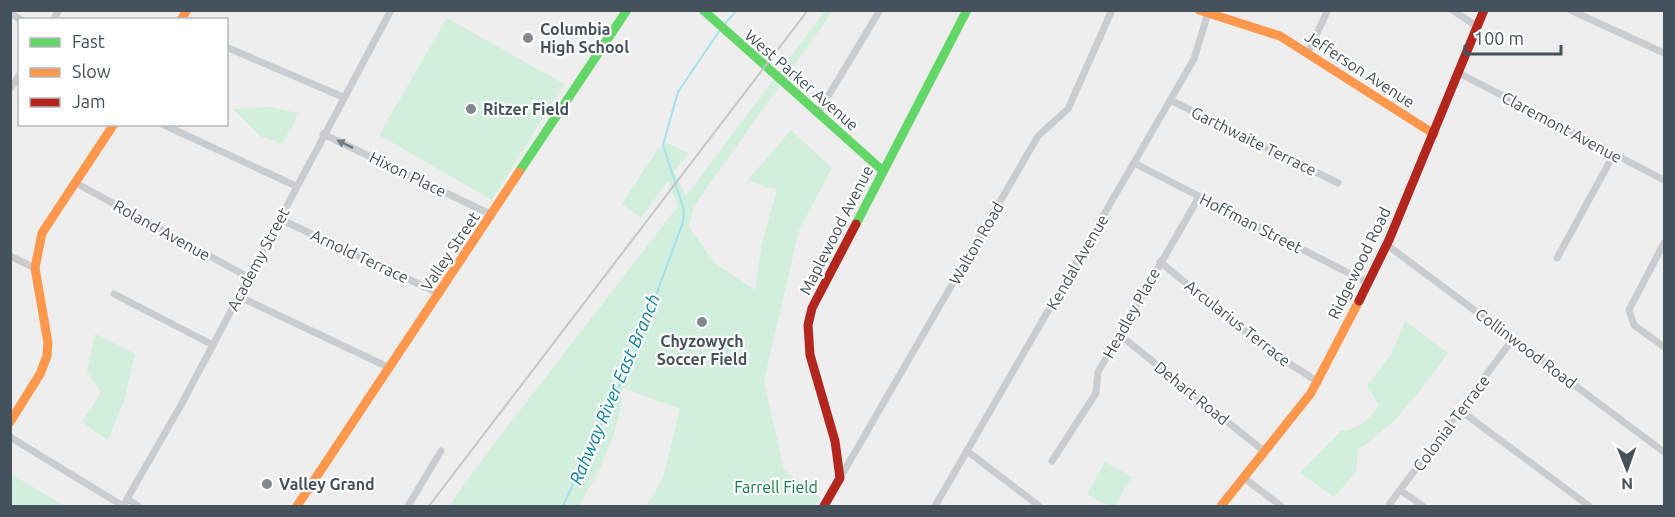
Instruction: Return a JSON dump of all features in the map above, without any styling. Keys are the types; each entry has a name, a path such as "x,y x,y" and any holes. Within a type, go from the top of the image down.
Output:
{"street":[{"name":"Academy Street","path":"124,504 213,345 323,134 391,10"},
{"name":"Valley Street","path":"297,507 627,10"},
{"name":"West Parker Avenue","path":"703,10 883,171"},
{"path":"818,113 880,10"},
{"name":"Maplewood Avenue","path":"840,478 835,441 810,355 808,325 812,308 967,10"},
{"name":"Walton Road","path":"840,478 1038,136 1068,109 1112,10"},
{"path":"1308,52 1328,10"},
{"path":"1452,10 1478,27"},
{"name":"Ridgewood Road","path":"1221,507 1317,381 1387,244 1484,10"},
{"path":"1570,10 1665,53"},
{"name":"Jefferson Avenue","path":"1203,12 1270,33 1308,52 1434,134"},
{"name":"Kendal Avenue","path":"935,507 1194,59 1203,12"},
{"path":"228,48 343,98"},
{"name":"Claremont Avenue","path":"1459,73 1665,180"},
{"name":"Garthwaite Terrace","path":"1170,100 1338,183"},
{"path":"10,422 40,374 47,356 48,343 35,268 42,233 113,126"},
{"path":"166,126 296,186"},
{"name":"Hixon Place","path":"323,134 492,215"},
{"path":"1557,258 1614,154"},
{"name":"Hoffman Street","path":"1134,164 1368,283"},
{"name":"Roland Avenue","path":"76,183 248,277"},
{"name":"Headley Place","path":"1052,461 1096,393 1098,372 1199,196"},
{"name":"Arnold Terrace","path":"280,219 440,294"},
{"path":"1665,243 1629,310 1630,320 1634,325 1665,346"},
{"name":"Collinwood Road","path":"1387,244 1665,452"},
{"path":"10,256 35,268"},
{"name":"Arcularius Terrace","path":"1160,262 1271,352 1317,381"},
{"path":"114,294 213,345"},
{"path":"238,296 390,368"},
{"name":"Dehart Road","path":"1120,335 1264,452"},
{"name":"Colonial Terrace","path":"1388,507 1513,339"},
{"path":"1461,411 1589,507"},
{"path":"10,437 124,504 138,507"},
{"path":"408,507 441,451"},
{"path":"968,451 1039,507"},
{"path":"824,507 840,478"},
{"path":"1244,478 1281,507"},
{"path":"1400,490 1423,507"}],"green space":[{"name":"Farrell Field","path":"825,11 833,11 694,206 689,227 715,263 755,290 762,243 777,190 747,181 791,130 832,168 799,230 764,381 784,470 820,497 816,506 646,506 663,478 680,409 623,388 614,434 595,478 579,506 449,506 487,453 678,206 668,181 641,218 622,204 657,150 666,143 690,153 674,171 686,196"},
{"name":"Ritzer Field","path":"447,18 564,84 492,200 379,135"},
{"path":"267,107 299,113 282,144 260,136 233,109"},
{"path":"1405,321 1448,353 1397,417 1358,449 1356,472 1334,497 1300,473 1341,431 1358,426 1368,419 1379,405 1367,386 1391,354"},
{"path":"95,334 135,354 124,401 108,440 82,422 101,393 87,371"},
{"path":"1105,462 1132,477 1115,506 1109,506 1087,494"},
{"path":"11,474 65,506 11,506"}],"waterway":[{"name":"Rahway River East Branch","path":"723,26 737,10"},
{"name":"Rahway River East Branch","path":"563,506 635,352 683,222 684,210 663,145 678,92 720,30"}],"railway":[{"path":"429,506 808,10"}],"traffic: fast":[{"path":"519,172 627,10"},
{"path":"703,10 883,171"},
{"path":"856,224 967,10"}],"traffic: slow":[{"path":"182,18 187,10"},
{"path":"1199,10 1280,36 1434,134"},
{"path":"10,422 40,374 47,356 48,343 35,268 42,233 113,126"},
{"path":"297,506 519,172"},
{"path":"1221,506 1311,393 1359,301"}],"traffic: jam":[{"path":"1359,301 1389,240 1484,10"},
{"path":"824,506 840,478 835,441 810,355 808,325 812,308 856,224"}],"place":[{"name":"Columbia High School","path":"528,38"},
{"name":"Ritzer Field","path":"471,109"},
{"name":"Chyzowych Soccer Field","path":"702,322"},
{"name":"Valley Grand","path":"267,484"}]}
